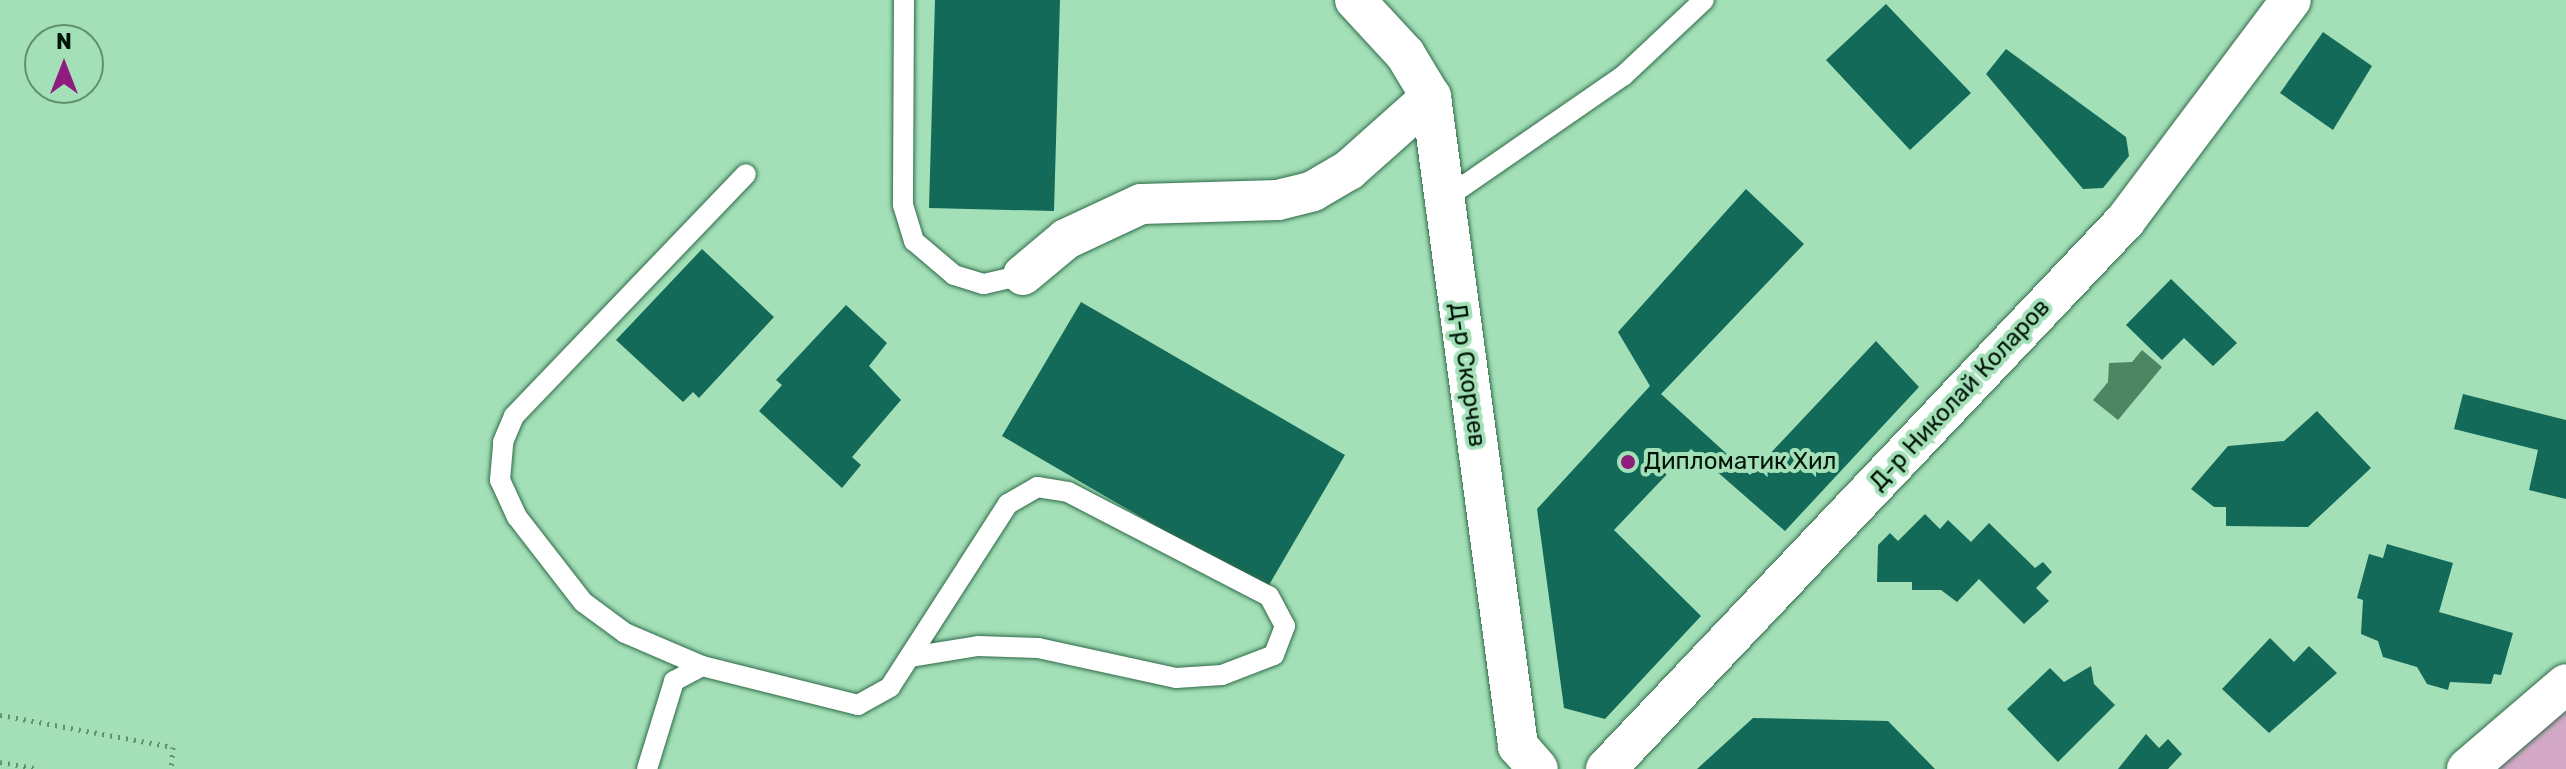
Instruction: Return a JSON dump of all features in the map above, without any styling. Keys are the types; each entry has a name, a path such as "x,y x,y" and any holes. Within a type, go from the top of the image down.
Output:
{"street":[{"name":"Д-р Скорчев","path":"1355,0 1405,54 1431,97 1518,746 1538,769"},
{"name":"Д-р Николай Коларов","path":"1606,769 2125,221 2291,0"},
{"path":"1023,275 1066,239 1141,204 1278,200 1313,191 1349,170 1431,97"},
{"path":"2467,769 2566,684"}],"lane":[{"path":"904,0 903,205 914,241 969,279 984,284 1023,275"},
{"path":"1443,200 1623,76 1704,0"},
{"path":"746,174 514,416 503,442 500,480 517,517 583,602 625,633 702,666 858,705 890,687 1008,504 1037,487 1068,492 1269,596 1285,626 1274,655 1222,675 1176,678 1038,648 978,646 911,657"},
{"path":"647,769 674,681 702,666"}],"path":[{"path":"0,715 173,747 171,769"},
{"path":"0,762 39,769"}],"shaded area":[{"path":"2142,350 2162,367 2118,420 2093,400 2108,382 2109,363 2132,362"},
{"path":"2566,706 2566,769 2495,769"}],"building":[{"path":"935,0 1060,0 1054,211 929,208"},
{"path":"1886,4 1971,93 1910,150 1826,60"},
{"path":"2323,32 2372,66 2333,130 2280,93"},
{"path":"2006,49 2126,137 2129,156 2103,188 2083,189 1986,74"},
{"name":"Дипломатик Хил","path":"1746,189 1804,244 1661,394 1750,475 1876,341 1919,387 1785,531 1691,449 1614,530 1701,616 1605,719 1564,708 1537,509 1650,386 1618,332"},
{"path":"702,249 774,317 699,398 693,392 683,402 616,340"},
{"path":"2171,279 2237,343 2213,366 2184,338 2162,360 2126,325"},
{"path":"1081,302 1345,455 1266,590 1002,436"},
{"path":"846,305 887,343 869,366 901,400 852,457 861,465 842,488 759,411 782,385 776,380"},
{"path":"2463,394 2566,420 2566,499 2529,490 2538,450 2454,429"},
{"path":"2317,411 2371,468 2308,527 2226,526 2226,507 2214,507 2191,489 2228,446 2284,441"},
{"path":"1925,514 1940,529 1948,520 1971,542 1989,523 2035,568 2043,562 2052,572 2036,588 2049,601 2024,624 1979,579 1957,602 1941,590 1912,590 1912,582 1877,582 1878,545 1890,533 1898,541"},
{"path":"2387,544 2453,563 2439,612 2513,633 2501,675 2494,674 2491,684 2450,682 2448,690 2427,684 2417,667 2383,657 2378,641 2361,634 2363,600 2357,598 2369,554 2383,558"},
{"path":"2270,638 2294,662 2309,646 2337,673 2269,733 2222,689"},
{"path":"2091,666 2094,684 2115,705 2058,762 2007,709 2050,668 2064,682"},
{"path":"1753,718 1888,721 1935,769 1697,769"},
{"path":"2146,734 2159,748 2168,739 2182,754 2168,769 2118,769"}],"place":[{"name":"Дипломатик Хил","path":"1628,462"}]}
